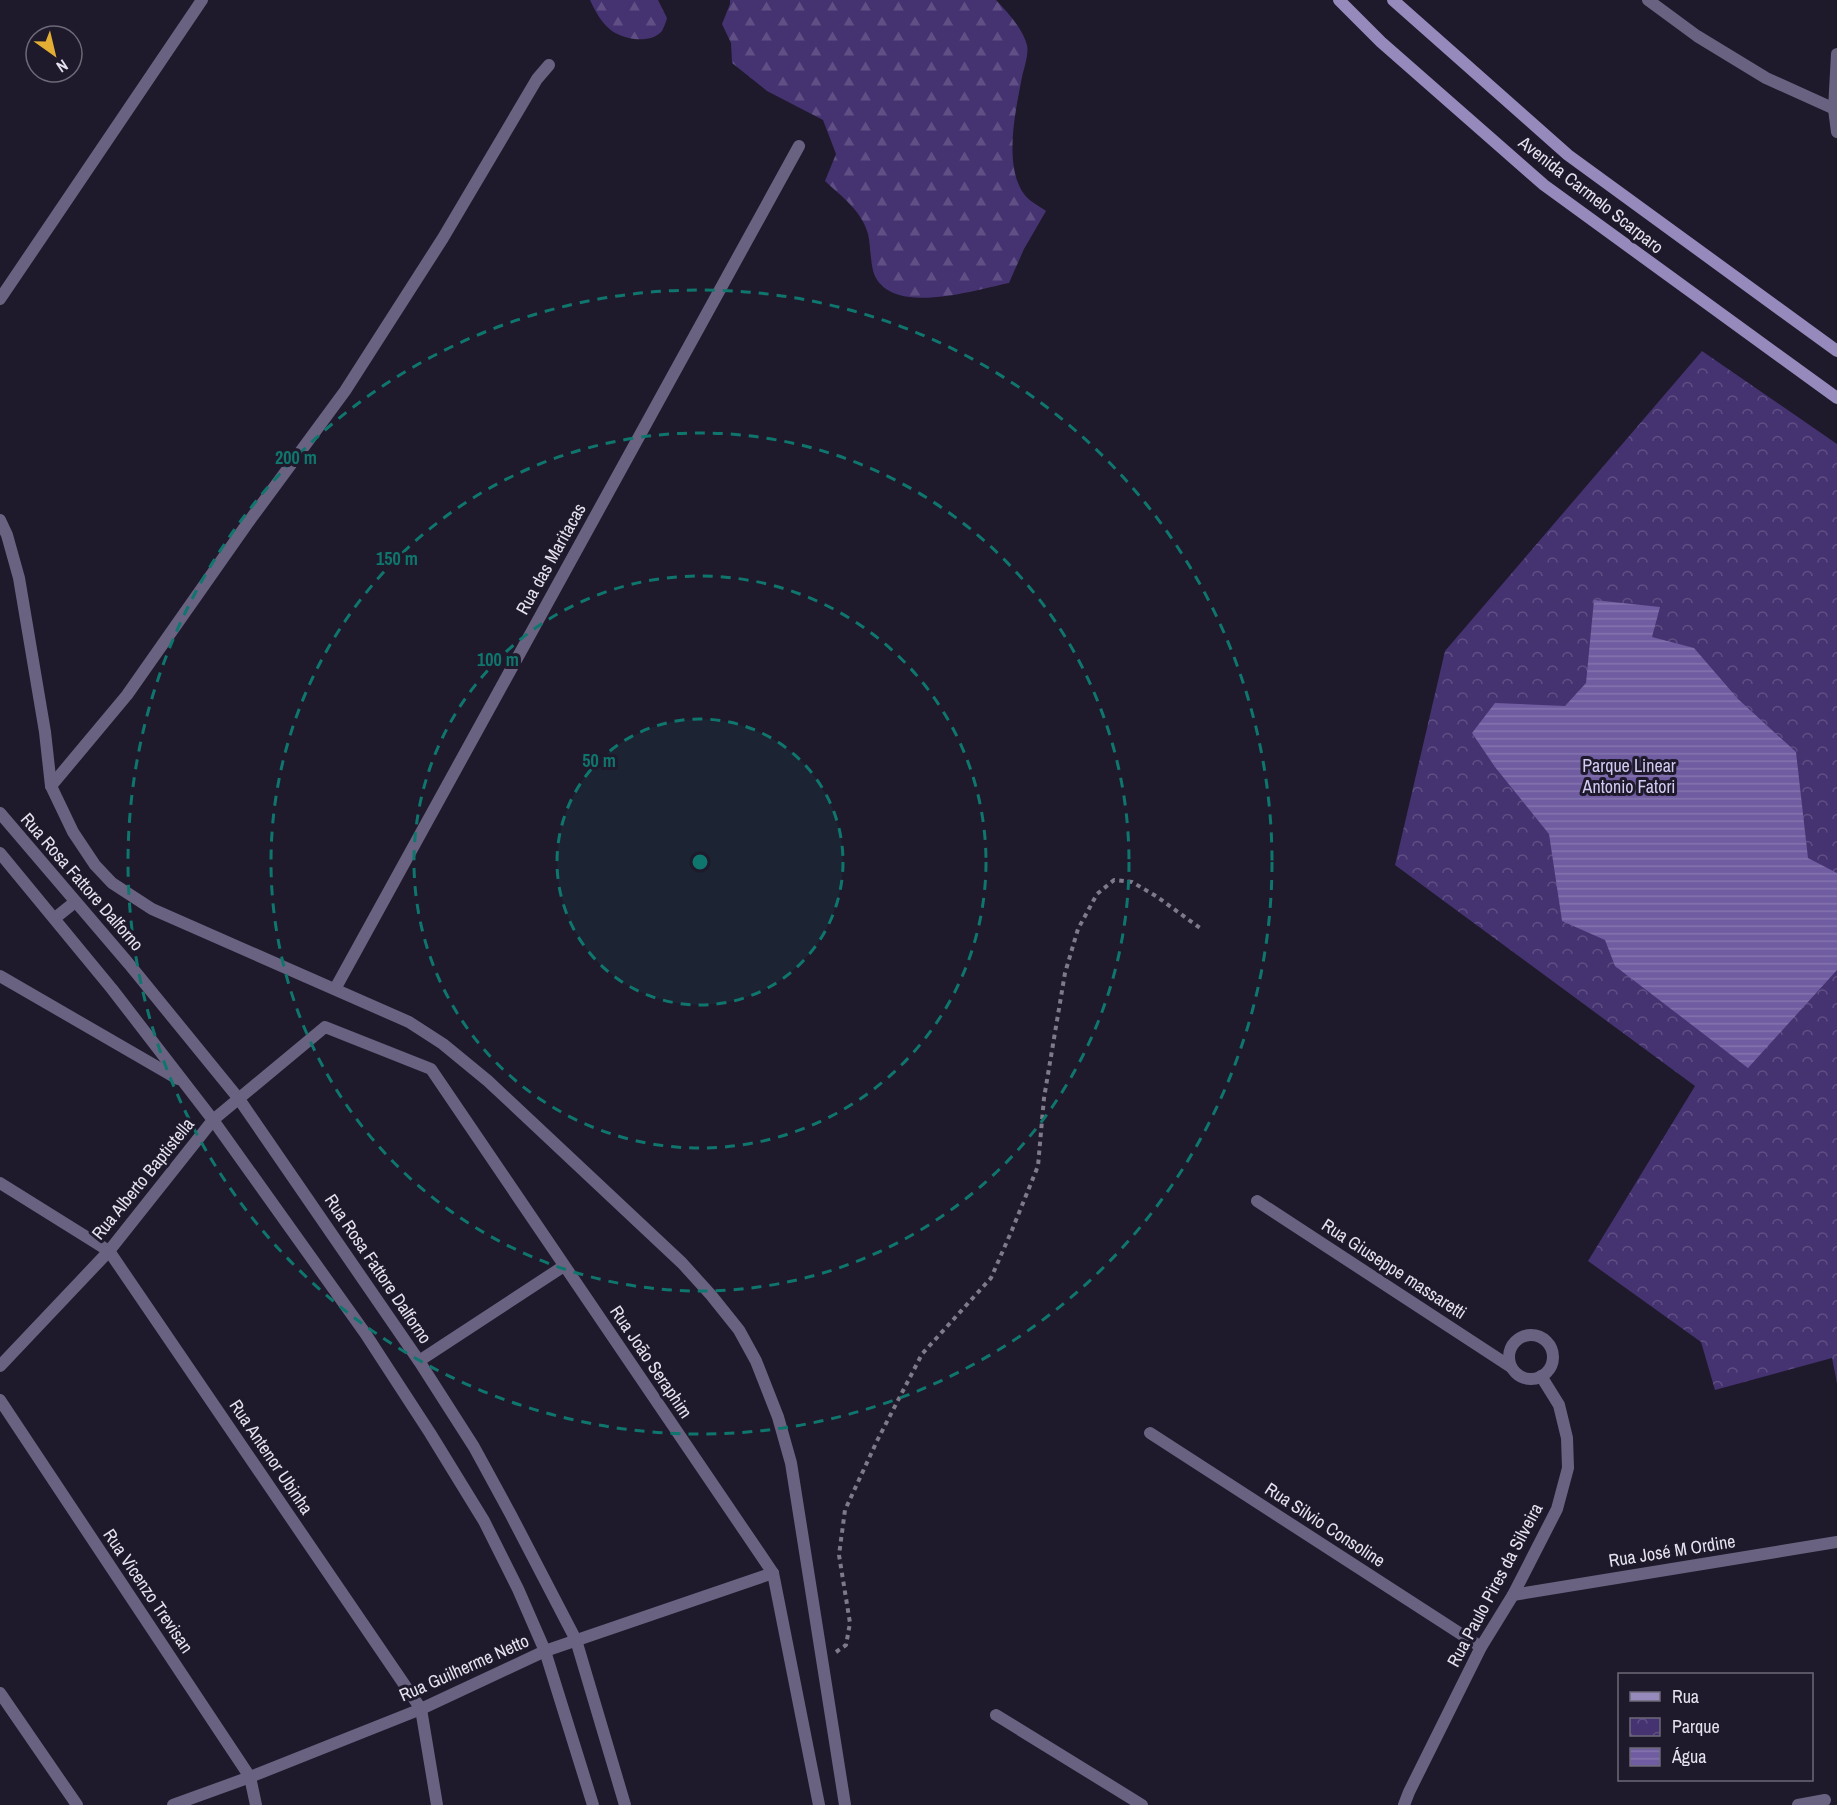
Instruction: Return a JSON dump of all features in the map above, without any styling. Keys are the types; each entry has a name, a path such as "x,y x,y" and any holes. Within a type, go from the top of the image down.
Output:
{"main road":[{"name":"Avenida Carmelo Scarparo","path":"1339,0 1381,42 1544,185 1837,398"},
{"name":"Avenida Carmelo Scarparo","path":"1394,0 1568,155 1837,351"}],"street":[{"path":"0,299 202,0"},
{"path":"1648,0 1696,36 1766,78 1835,109"},
{"path":"1837,54 1835,109 1837,132"},
{"path":"51,786 127,695 247,524 345,391 443,238 537,80 549,65"},
{"name":"Rua das Maritacas","path":"335,989 799,146"},
{"path":"0,520 7,535 19,578 45,732 51,786 73,832 94,865 112,883 152,909 409,1022 443,1044 488,1081 682,1263 740,1330 756,1361 778,1417 791,1463 845,1805"},
{"name":"Rua Rosa Fattore Dalforno","path":"0,813 129,964 239,1099 419,1361 474,1447 576,1640 625,1805"},
{"path":"0,853 55,918 213,1120 365,1333 430,1433 484,1521 518,1589 545,1651 593,1805"},
{"path":"55,918 75,903"},
{"path":"0,976 184,1083"},
{"name":"Rua Alberto Baptistella","path":"0,1366 109,1251 213,1120 325,1027"},
{"name":"Rua João Seraphim","path":"325,1027 431,1069 773,1573 819,1805"},
{"name":"Rua Antenor Ubinha","path":"0,1184 109,1251 420,1709 437,1805"},
{"name":"Rua Giuseppe massaretti","path":"1257,1201 1511,1367"},
{"path":"419,1361 564,1266"},
{"path":"1529,1335 1537,1336 1549,1344 1552,1351 1551,1366 1541,1376 1521,1377 1511,1367 1509,1353 1516,1341 1529,1335"},
{"name":"Rua Paulo Pires da Silveira","path":"1404,1805 1481,1647 1513,1595 1557,1509 1568,1468 1567,1438 1559,1405 1541,1376"},
{"name":"Rua Vicenzo Trevisan","path":"0,1400 250,1777 256,1805"},
{"name":"Rua Silvio Consoline","path":"1150,1433 1481,1647"},
{"name":"Rua José M Ordine","path":"1513,1595 1837,1542"},
{"name":"Rua Guilherme Netto","path":"173,1805 420,1709 545,1651 773,1573"},
{"path":"0,1693 77,1805"},
{"path":"996,1715 1142,1805"},
{"path":"1798,1805 1825,1800"}],"path":[{"path":"823,1661 846,1645 850,1623 838,1554 845,1510 922,1354 991,1278 1038,1166 1044,1098 1065,973 1078,929 1097,894 1114,880 1132,882 1156,896 1200,928"}],"green space":[{"path":"590,0 658,0 667,18 662,31 657,35 645,39 631,38 617,34 608,28"},
{"path":"730,0 996,0 1019,27 1027,45 1027,57 1014,120 1014,168 1024,194 1046,211 1024,249 1009,283 958,294 918,298 886,289 874,274 868,234 861,218 850,204 825,181 836,154 823,120 767,91 732,63 731,43 722,24"},
{"name":"Parque Linear Antonio Fatori","path":"1702,351 1837,444 1837,1383 1832,1358 1715,1390 1701,1342 1588,1261 1695,1086 1395,865 1445,651"}],"water":[{"path":"1594,600 1660,607 1652,637 1694,648 1738,699 1796,752 1808,858 1837,873 1837,970 1748,1068 1615,966 1605,940 1562,921 1549,834 1495,767 1472,733 1495,703 1565,706 1586,683"}]}
